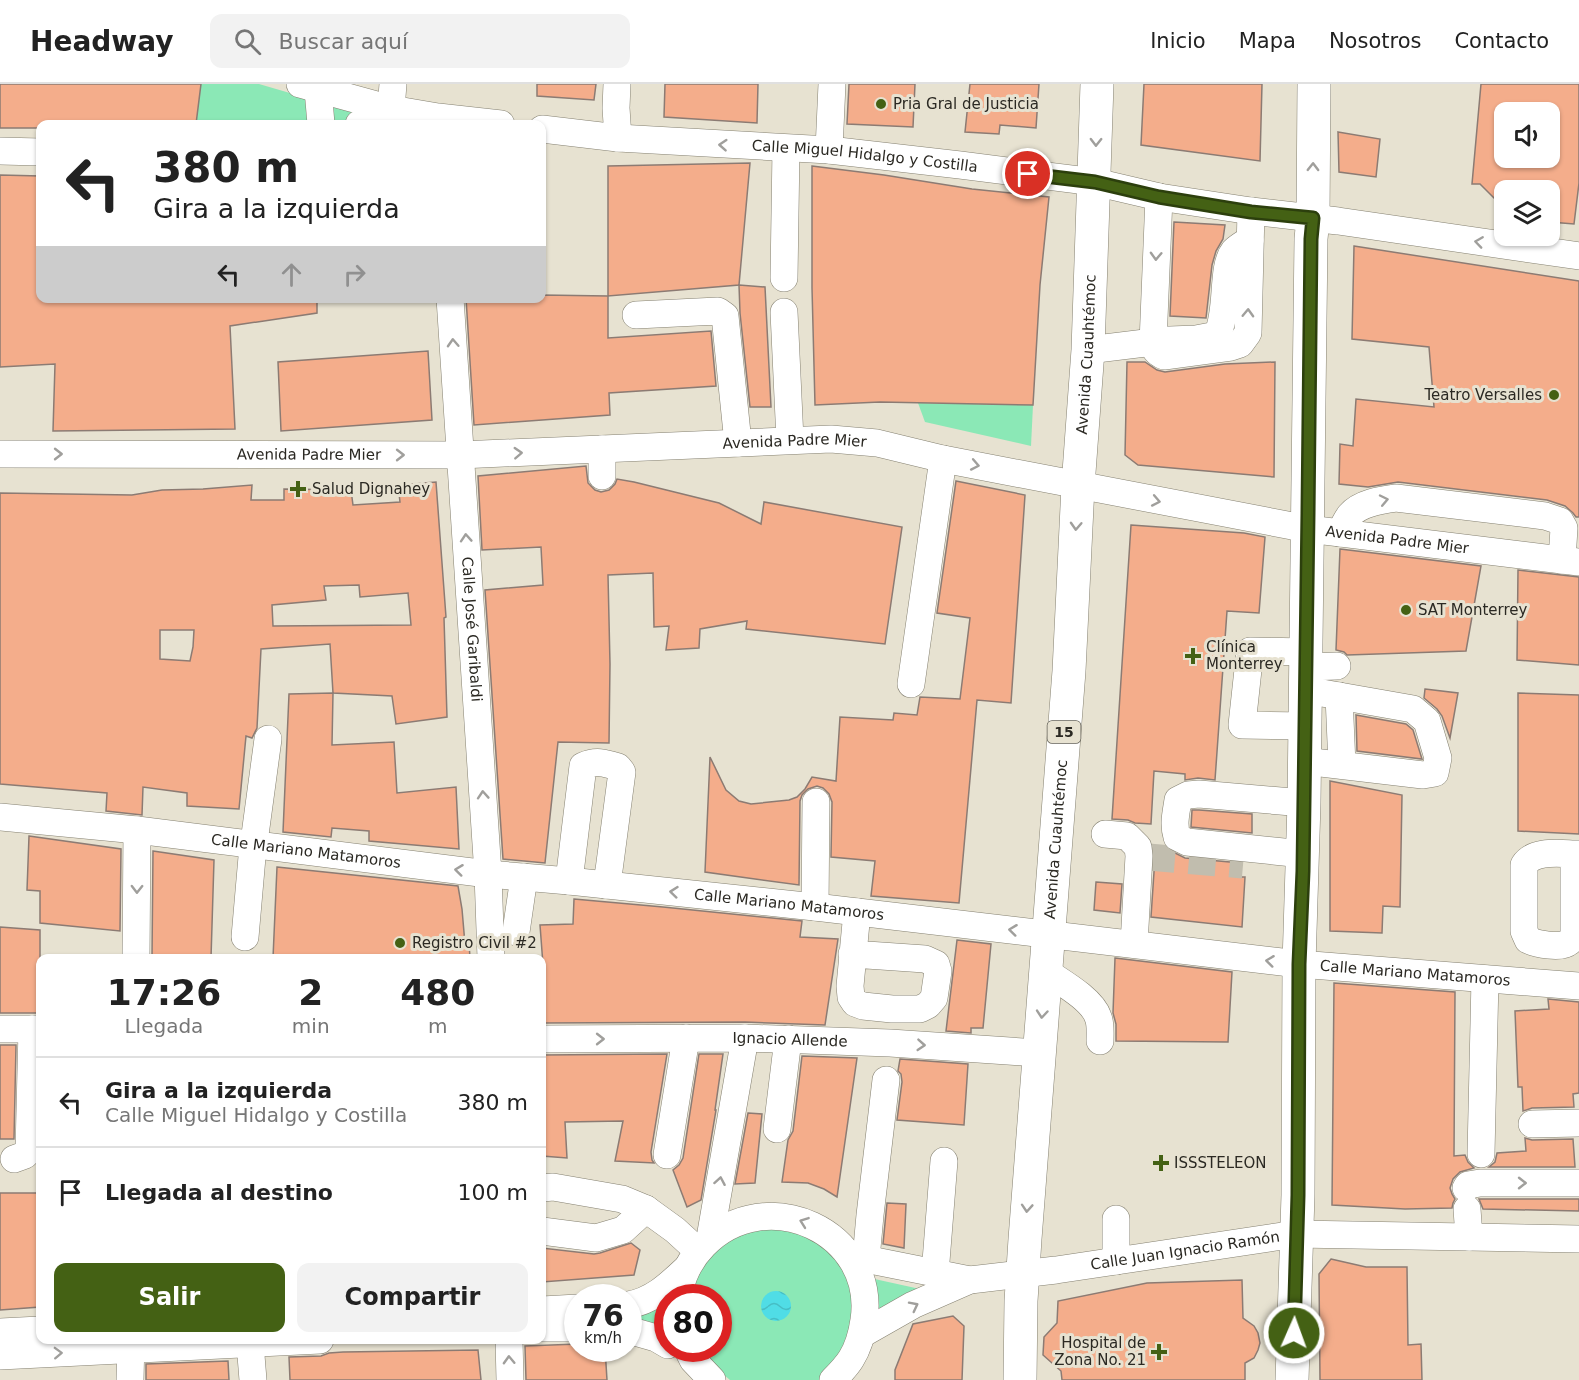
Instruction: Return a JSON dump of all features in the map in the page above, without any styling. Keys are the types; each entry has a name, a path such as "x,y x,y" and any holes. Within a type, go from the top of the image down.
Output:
{"highway":[{"name":"Avenida Cuauhtémoc","path":"1020,1380 1022,1274 1069,671 1078,486 1088,350 1097,84"},
{"path":"1292,1380 1305,726 1314,669 1308,529 1314,84"}],"street":[{"path":"617,84 618,138"},
{"path":"829,150 832,84"},
{"path":"320,120 309,87 392,97 436,120"},
{"path":"364,120 392,97"},
{"name":"Calle Miguel Hidalgo y Costilla","path":"546,129 618,138 829,150 1095,182 1159,197 1251,212 1313,218 1579,256"},
{"path":"784,278 786,148"},
{"path":"0,152 36,152"},
{"path":"1153,343 1159,197"},
{"path":"1088,350 1217,335 1222,321 1229,262 1233,252 1250,240 1251,212"},
{"name":"Calle José Garibaldi","path":"450,303 488,873 491,954"},
{"path":"636,315 718,311 725,316 738,443"},
{"path":"784,312 790,440"},
{"name":"Avenida Padre Mier","path":"0,454 460,455 831,439 877,443 943,459 1078,486 1308,529 1508,561 1571,561"},
{"path":"602,449 602,476"},
{"path":"911,684 943,459"},
{"path":"1340,533 1351,514 1363,506 1396,498 1523,513 1560,520 1571,561"},
{"path":"1305,726 1242,725 1250,651 1314,669 1338,696 1342,765"},
{"path":"1304,761 1423,775 1435,773 1438,758 1427,721 1413,709 1338,696"},
{"path":"245,937 268,739"},
{"path":"569,880 583,766 592,762 606,763 618,767 622,772 606,885"},
{"path":"1303,863 1187,842 1177,837 1175,823 1178,800 1188,795 1304,803"},
{"path":"815,907 816,802"},
{"name":"Calle Mariano Matamoros","path":"0,817 137,830 488,873 815,907 1299,964 1579,986"},
{"path":"575,825 615,829"},
{"path":"136,954 137,830"},
{"path":"1105,834 1127,836 1144,856 1134,944"},
{"path":"1536,854 1577,854 1574,934 1571,941 1563,945 1537,944 1528,940 1524,931 1524,865 1528,858 1536,854"},
{"path":"1243,865 1303,863"},
{"path":"516,932 524,877"},
{"path":"852,954 925,959 936,964 938,971 933,998 928,1005 920,1009 892,1009 855,1003 851,997 850,986 852,954 857,912"},
{"path":"1045,971 1090,1004 1100,1020 1101,1041"},
{"path":"1469,1237 1475,1181 1485,979"},
{"path":"890,1043 892,1009"},
{"path":"0,1029 36,1029 29,1150 25,1155 14,1159"},
{"path":"667,1155 686,1038"},
{"path":"683,1284 698,1252 745,1038"},
{"name":"Ignacio Allende","path":"546,1039 788,1039 1038,1053"},
{"path":"777,1129 788,1039"},
{"path":"833,1380 851,1359 862,1334 866,1308 858,1258 870,1215 886,1080"},
{"path":"1532,1124 1579,1123"},
{"path":"935,1274 944,1161"},
{"path":"1475,1181 1579,1183"},
{"path":"546,1188 622,1199 646,1209 675,1230 698,1252"},
{"path":"546,1232 596,1238 623,1230 646,1209"},
{"path":"642,1301 659,1293 725,1227 748,1218 771,1215 795,1218 817,1226 858,1258"},
{"path":"1116,1219 1116,1261"},
{"name":"Calle Juan Ignacio Ramón","path":"858,1258 970,1280 1296,1234 1579,1239"},
{"name":"Calle Juan Ignacio Ramón","path":"862,1334 913,1305 970,1280"},
{"path":"546,1310 564,1309"},
{"path":"546,1328 564,1328"},
{"path":"0,1332 36,1330"},
{"path":"0,1356 131,1345 190,1344"},
{"path":"250,1344 253,1380"},
{"path":"509,1344 510,1380"},
{"path":"130,1380 131,1345"},
{"path":"694,1362 711,1380"}],"green space":[{"path":"201,84 259,84 382,120 196,120"},
{"path":"918,403 1033,405 1031,446 925,422"},
{"path":"774,1221 830,1239 863,1317 822,1380 730,1380 709,1362 732,1362 732,1284 694,1284 701,1266 710,1253 726,1238"},
{"path":"870,1278 920,1289 873,1312"},
{"path":"654,1305 654,1325 642,1321 642,1311"}],"water":[{"path":"776,1291 787,1295 791,1306 787,1317 776,1321 765,1317 761,1306 765,1295"}],"building":[{"path":"0,84 201,84 196,120 36,120 36,128 0,128"},
{"path":"537,84 596,84 594,100 537,96"},
{"path":"665,84 758,84 757,123 664,117"},
{"name":"Pria Gral de Justicia","path":"849,84 915,84 913,127 847,124"},
{"path":"970,84 1039,84 1036,128 1000,125 999,134 965,132"},
{"path":"1144,84 1262,84 1260,161 1141,145"},
{"path":"1481,84 1579,84 1579,183 1574,224 1560,223 1560,180 1494,180 1494,198 1480,184 1472,184"},
{"path":"1338,132 1380,139 1376,177 1339,172"},
{"path":"750,163 739,285 608,296 608,166"},
{"path":"812,166 972,189 1049,197 1040,285 1033,405 880,402 815,405"},
{"path":"0,175 36,176 36,303 317,303 317,313 230,326 235,429 53,431 55,364 0,367"},
{"path":"1174,222 1225,225 1223,239 1212,265 1206,318 1170,316"},
{"path":"1354,246 1579,281 1579,517 1576,517 1565,506 1547,500 1398,482 1368,487 1339,484 1340,444 1353,446 1356,399 1434,407 1429,347 1352,339"},
{"path":"739,285 765,287 771,407 750,407"},
{"path":"546,295 608,296 608,338 711,331 716,386 609,393 610,415 474,425 466,303 546,303"},
{"path":"428,351 432,420 281,431 278,362"},
{"path":"1127,362 1145,362 1165,372 1225,364 1275,362 1274,477 1138,465 1125,455"},
{"path":"586,466 588,483 601,492 609,490 617,479 634,482 719,503 761,524 764,502 902,527 885,644 746,629 747,621 700,629 699,648 666,650 669,626 654,627 653,573 608,575 609,743 558,742 545,863 503,859 485,590 543,585 541,547 482,550 478,476"},
{"path":"956,481 1025,495 1011,703 977,700 959,903 871,896 875,861 831,857 832,802 829,794 817,786 808,789 800,801 799,885 705,872 710,757 726,790 739,801 751,804 789,800 797,797 805,789 812,777 836,781 840,717 893,720 894,713 917,715 920,697 960,699 970,618 937,613"},
{"path":"436,482 446,617 444,618 447,717 396,724 392,696 333,693 330,644 261,649 257,728 252,738 246,736 239,809 187,806 187,793 143,787 142,815 106,811 107,793 0,784 0,493 132,495 162,490 252,485 251,500 284,500 284,489 351,490 353,505 400,502 398,485","holes":["359,585 360,597 408,593 411,625 273,626 272,605 326,600 324,586","160,630 194,630 190,661 160,659"]},
{"path":"1131,525 1244,533 1265,537 1259,613 1227,611 1215,780 1198,778 1185,780 1185,774 1154,771 1151,824 1112,819"},
{"path":"1340,549 1481,566 1466,651 1347,655 1336,650"},
{"path":"1518,570 1579,577 1579,665 1517,660"},
{"path":"1425,689 1458,693 1450,738 1442,716 1424,698"},
{"path":"333,693 332,745 394,742 397,793 456,787 459,849 369,841 369,831 332,828 331,837 283,832 289,694"},
{"path":"1518,693 1579,695 1579,834 1518,831"},
{"path":"1356,715 1406,724 1413,730 1422,759 1357,751"},
{"path":"1330,781 1402,795 1400,907 1383,906 1382,933 1330,931"},
{"path":"1192,810 1252,814 1252,833 1191,827"},
{"path":"29,836 121,849 120,931 40,923 40,891 27,890"},
{"path":"1154,847 1167,849 1185,858 1241,863 1240,877 1245,877 1242,927 1151,917"},
{"path":"153,851 214,860 211,954 152,954"},
{"path":"277,867 458,886 465,944 469,943 470,954 273,954"},
{"path":"1096,882 1122,884 1120,913 1094,910"},
{"path":"574,899 802,921 800,937 838,939 825,1025 745,1022 546,1023 546,954 542,954 540,925 573,924"},
{"path":"0,927 40,930 40,954 36,954 36,1013 0,1013"},
{"path":"957,940 991,944 983,1028 971,1028 971,1033 946,1031"},
{"path":"1115,958 1232,972 1228,1042 1116,1041 1116,1024 1113,1013"},
{"path":"1334,983 1455,992 1454,1156 1465,1155 1474,1168 1460,1172 1453,1179 1450,1188 1455,1199 1452,1208 1405,1209 1332,1205"},
{"path":"1548,999 1579,1002 1579,1093 1573,1094 1574,1107 1532,1108 1523,1111 1522,1087 1518,1087 1515,1011 1549,1009"},
{"path":"0,1045 16,1045 14,1139 0,1139"},
{"path":"667,1054 651,1152 654,1163 615,1161 623,1121 565,1122 567,1158 546,1156 546,1055"},
{"path":"699,1054 723,1054 701,1200 687,1207 673,1170 683,1158"},
{"path":"802,1056 857,1058 837,1197 808,1183 782,1182 788,1140 793,1131"},
{"path":"900,1059 968,1064 964,1125 897,1120 902,1082 898,1071"},
{"path":"748,1113 762,1114 755,1183 735,1184"},
{"path":"1525,1138 1532,1140 1573,1139 1575,1167 1489,1167 1495,1162 1497,1153 1526,1151"},
{"path":"0,1193 36,1193 36,1307 0,1310"},
{"path":"1479,1199 1579,1199 1579,1211 1483,1209"},
{"path":"887,1203 906,1204 904,1248 883,1244"},
{"path":"631,1243 640,1250 634,1275 546,1282 546,1248 600,1253"},
{"path":"1331,1259 1366,1267 1407,1267 1408,1345 1421,1344 1422,1380 1320,1380 1319,1274"},
{"name":"Hospital de Zona No. 21","path":"1242,1280 1243,1318 1254,1326 1260,1343 1254,1358 1245,1363 1245,1380 1062,1380 1061,1371 1043,1355 1044,1337 1057,1323 1058,1301 1147,1283"},
{"path":"953,1316 964,1326 962,1380 895,1380 895,1370 913,1324"},
{"path":"564,1345 564,1362 606,1362 607,1380 526,1380 525,1346"},
{"path":"478,1350 481,1380 290,1380 289,1357 321,1356 343,1352"},
{"path":"228,1361 229,1380 146,1380 146,1364"}],"tunnel":[{"path":"1148,857 1243,865"}],"place":[{"name":"Pria Gral de Justicia","path":"881,104"},
{"name":"Teatro Versalles","path":"1554,395"},
{"name":"Salud Dignahey","path":"298,489"},
{"name":"SAT Monterrey","path":"1406,610"},
{"name":"Clínica Monterrey","path":"1193,656"},
{"name":"Registro Civil #2","path":"400,943"},
{"name":"ISSSTELEON","path":"1161,1163"},
{"name":"Hospital de Zona No. 21","path":"1159,1352"}],"route":[{"path":"1028,174 1095,182 1159,197 1251,212 1313,218 1294,1333"}]}
